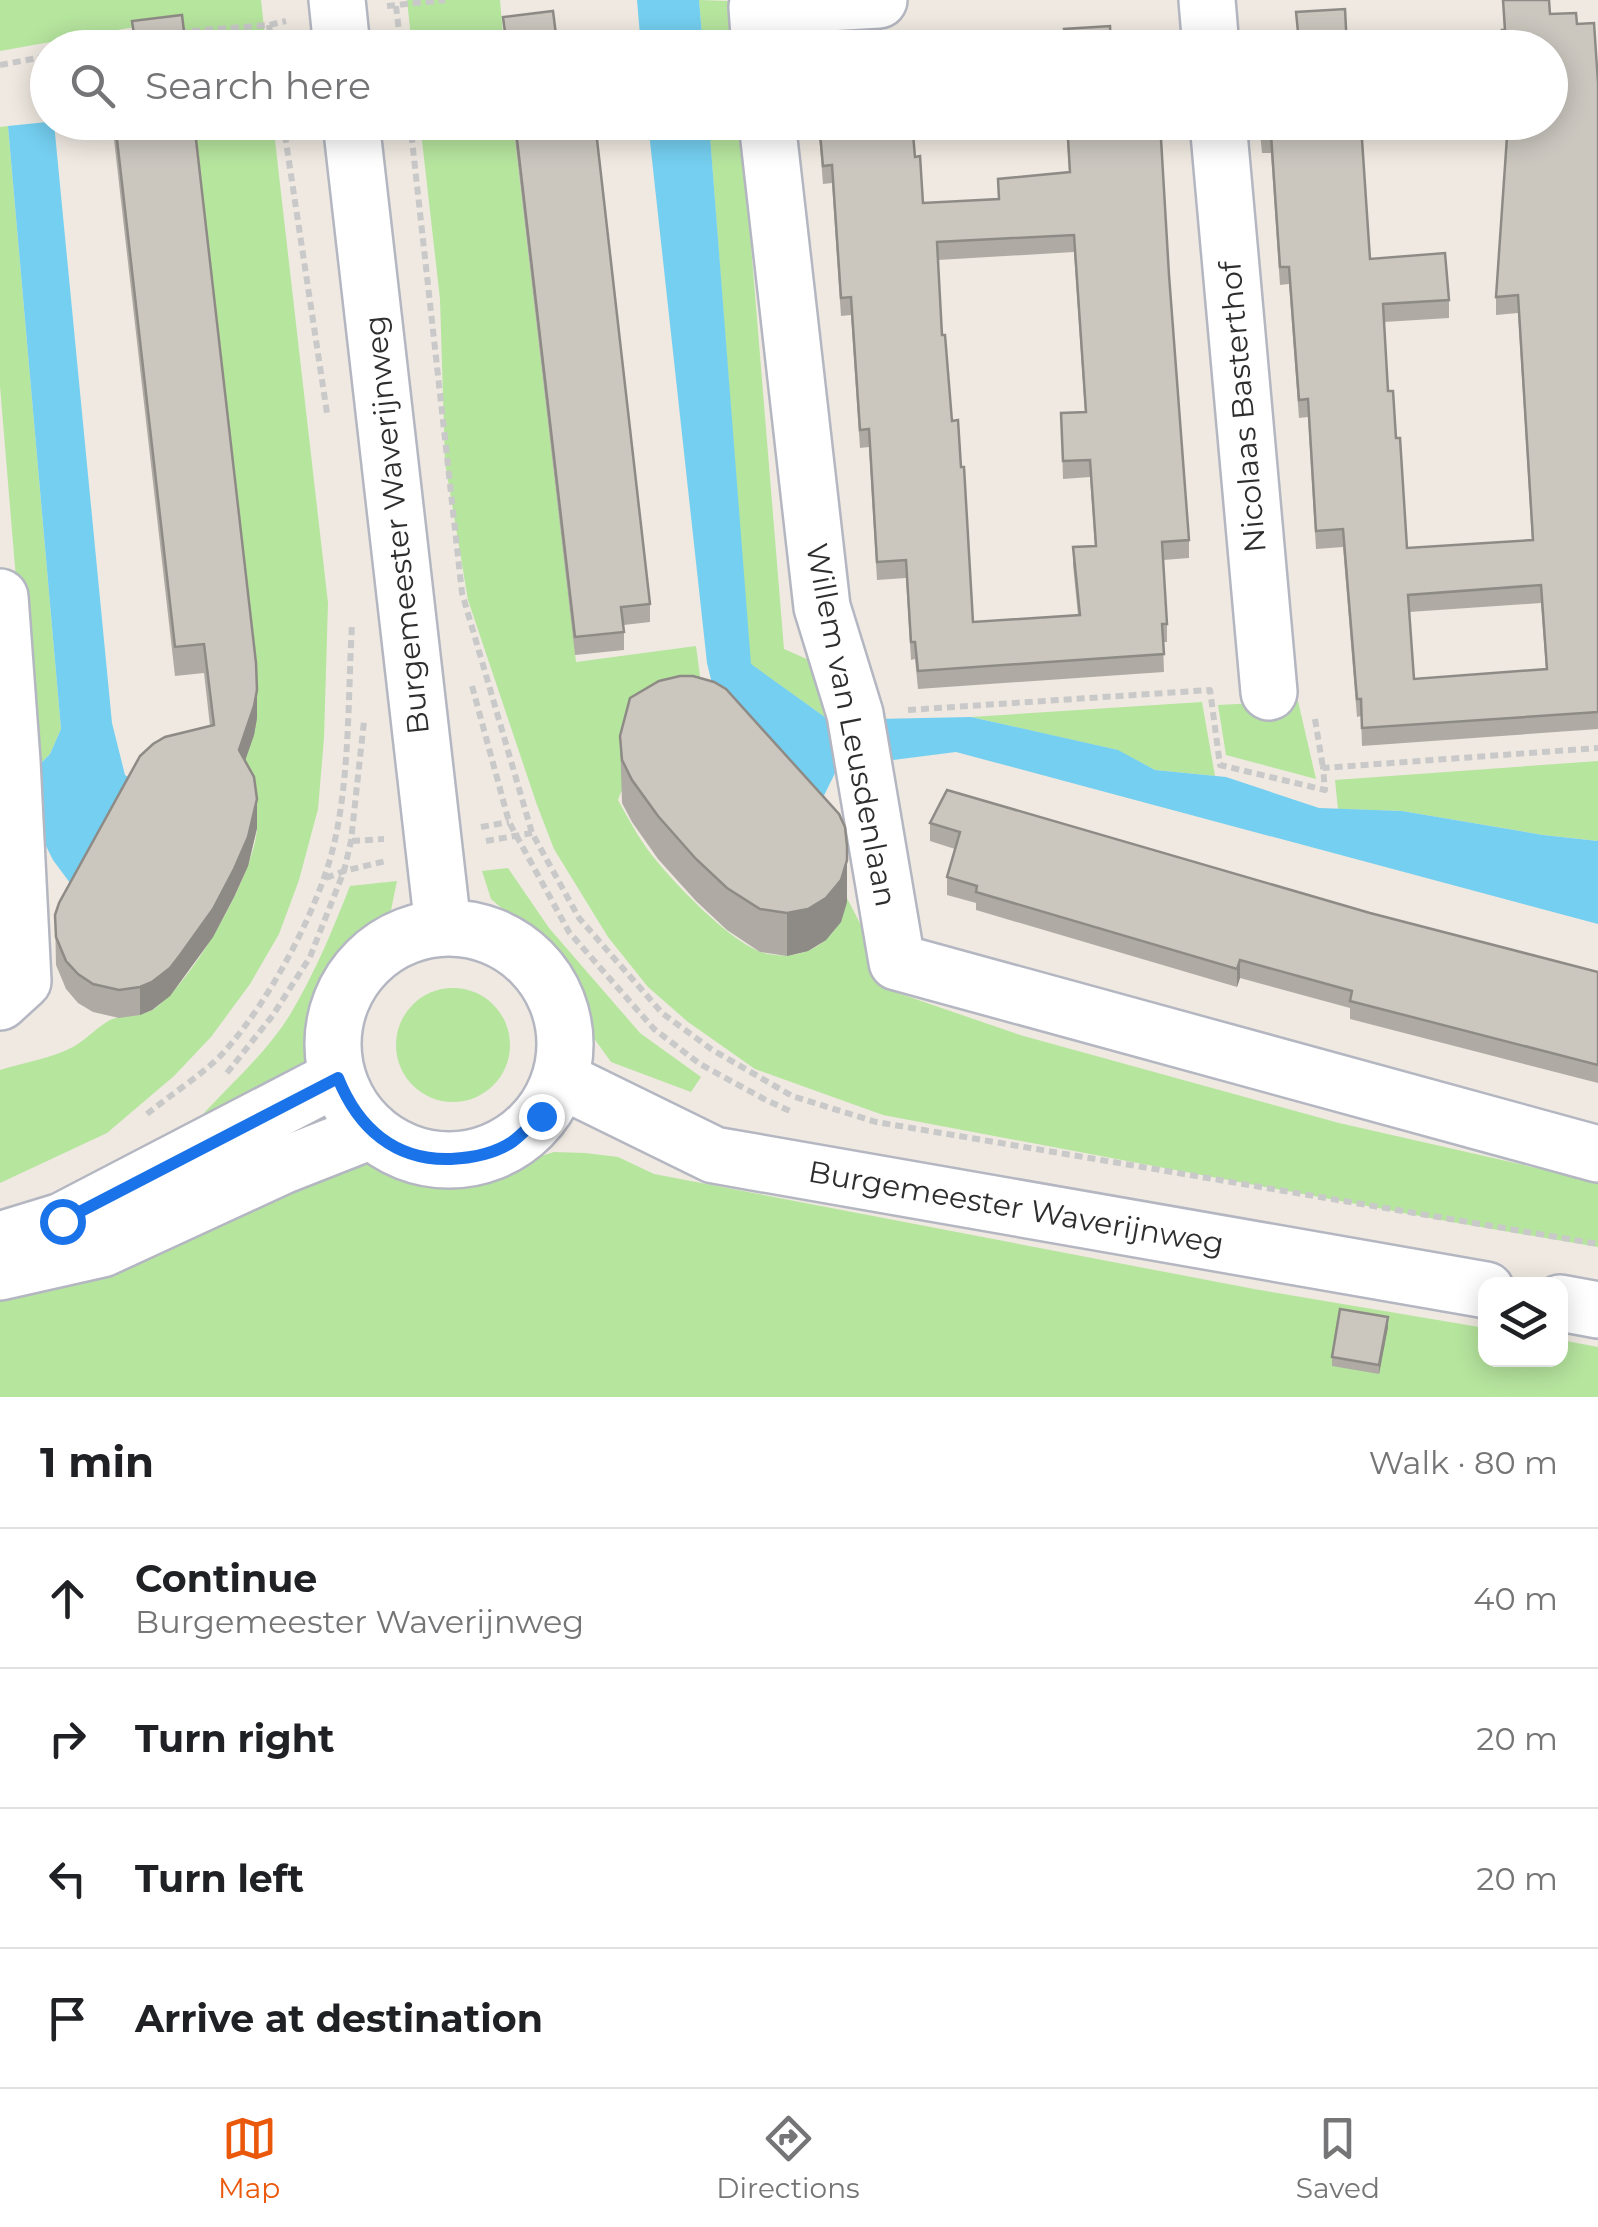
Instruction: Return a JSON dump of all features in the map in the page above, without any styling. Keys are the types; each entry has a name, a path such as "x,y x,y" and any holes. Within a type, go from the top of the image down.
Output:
{"main road":[{"path":"758,27 880,0"},
{"path":"1206,0 1209,30"},
{"name":"Burgemeester Waverijnweg","path":"353,140 443,928"},
{"name":"Willem van Leusdenlaan","path":"769,140 822,607 859,740 898,962 1598,1154"},
{"name":"Nicolaas Basterthof","path":"1220,140 1269,692"},
{"path":"0,597 23,981 0,1002"},
{"path":"443,928 484,932 517,948 544,974 560,1007 566,1043 560,1080 541,1116 511,1143 473,1158 432,1159 400,1150 370,1130 345,1097 332,1042 338,1007 355,975 380,950 412,933 443,928"},
{"path":"0,1240 62,1221 338,1078"},
{"name":"Burgemeester Waverijnweg","path":"560,1080 714,1155 1478,1289"},
{"path":"0,1272 102,1249 370,1130"}],"path":[{"path":"399,30 396,6 445,0"},
{"path":"213,30 327,21"},
{"path":"269,26 270,30"},
{"path":"0,65 30,59"},
{"path":"287,140 328,417"},
{"path":"412,140 462,593 532,833 578,918 662,1013 711,1049 792,1096 876,1122 1598,1244"},
{"path":"136,1122 223,1054 289,956 324,878 335,842 344,769 352,617"},
{"path":"859,740 1210,690 1220,765 1325,790 1323,768 1598,748"},
{"path":"509,822 569,932 654,1029 700,1064 796,1114"},
{"path":"216,1084 273,1016 310,957 344,870 351,841"}],"green space":[{"path":"0,0 261,0 264,30 181,30 179,19 117,30 30,30 30,46 0,51"},
{"path":"407,0 500,0 503,30 410,30"},
{"path":"699,0 728,1 734,30 702,30"},
{"path":"8,126 61,729 50,754 32,772 0,386 0,127"},
{"path":"193,140 275,140 328,603 318,809 299,880 279,934 250,984 211,1037 174,1076 107,1133 0,1183 0,1070 65,1051 110,1020 154,1009 186,976 220,924 247,869 254,845 256,819 235,777 247,755 257,718"},
{"path":"422,140 515,140 576,662 696,646 706,721 621,792 618,800 651,854 702,909 733,935 768,954 808,951 832,933 847,898 895,992 1020,1035 1339,1123 1598,1182 1598,1247 883,1115 755,1069 688,1022 648,987 608,937 554,849 537,805 468,600 445,462 440,299"},
{"path":"710,140 742,140 784,649 818,664 829,720 750,664"},
{"path":"1298,701 1316,779 1226,755 1218,705"},
{"path":"1202,702 1215,776 1155,770 1117,750 971,717"},
{"path":"1598,761 1598,841 1402,811 1338,809 1335,780"},
{"path":"508,868 549,928 640,1033 701,1077 691,1092 611,1062 588,1030 576,994 561,967 537,939 491,899 482,871"},
{"path":"397,881 390,915 331,998 317,1049 301,1077 219,1127 204,1113 282,1027 316,967 350,886"},
{"path":"453,988 475,992 493,1005 506,1023 510,1045 506,1067 493,1085 475,1098 453,1102 431,1098 413,1085 400,1067 396,1045 400,1023 413,1005 431,992"},
{"path":"554,1152 618,1157 654,1174 1254,1289 1478,1327 1478,1367 1568,1367 1568,1341 1598,1347 1598,1397 0,1397 0,1294 358,1154 451,1184"}],"water":[{"path":"637,0 699,0 702,30 640,30"},
{"path":"30,124 30,140 56,140 112,723 125,775 140,784 79,895 53,860 34,822 32,772 50,754 61,729 8,126"},
{"path":"650,140 710,140 751,664 829,720 971,717 1118,750 1155,770 1226,777 1319,808 1402,811 1598,841 1598,924 956,752 838,767 810,824 720,717 707,663"}],"building":[{"path":"1503,0 1549,0 1550,14 1576,13 1577,24 1594,23 1598,83 1598,712 1362,728 1343,529 1316,531 1308,399 1299,400 1289,267 1280,267 1271,140 1362,140 1370,259 1445,253 1449,300 1383,304 1388,391 1393,391 1396,438 1400,438 1407,548 1533,540 1518,295 1496,297 1507,140 1568,140 1568,30 1505,30","holes":["1541,585 1547,669 1414,679 1408,595"]},
{"path":"1345,9 1346,30 1298,30 1296,12"},
{"path":"553,11 555,30 505,30 503,17"},
{"path":"182,15 184,30 133,30 132,21"},
{"path":"1110,26 1110,30 1064,30"},
{"path":"117,140 196,140 257,690 239,750 254,777 257,799 248,837 234,869 213,909 170,968 152,982 119,990 93,984 66,961 56,937 55,915 140,756 165,737 214,725 204,644 175,647"},
{"path":"517,140 597,140 650,604 621,607 624,632 575,637"},
{"path":"821,140 914,140 915,157 920,156 923,203 999,199 998,179 1070,172 1068,140 1161,140 1189,540 1162,542 1167,624 1162,624 1164,654 918,671 915,642 911,642 906,560 877,562 869,429 860,430 851,297 841,298 832,165 823,166","holes":["1074,235 1086,412 1061,413 1063,461 1090,460 1096,546 1073,547 1080,615 973,622 964,467 958,420 952,421 937,242"]},
{"path":"693,676 726,689 839,814 847,846 841,880 826,898 808,909 787,913 760,909 727,888 658,816 632,780 622,760 620,736 630,698 659,681"},
{"path":"947,790 1370,913 1598,972 1598,1065 1350,1001 1352,991 1240,960 1237,969 976,892 977,886 947,877 960,832 930,823"},
{"path":"1340,1309 1388,1317 1379,1365 1332,1357"}],"route":[{"path":"62,1221 338,1078 356,1115 370,1130 400,1150 432,1159 473,1158 511,1143 541,1116"}]}
